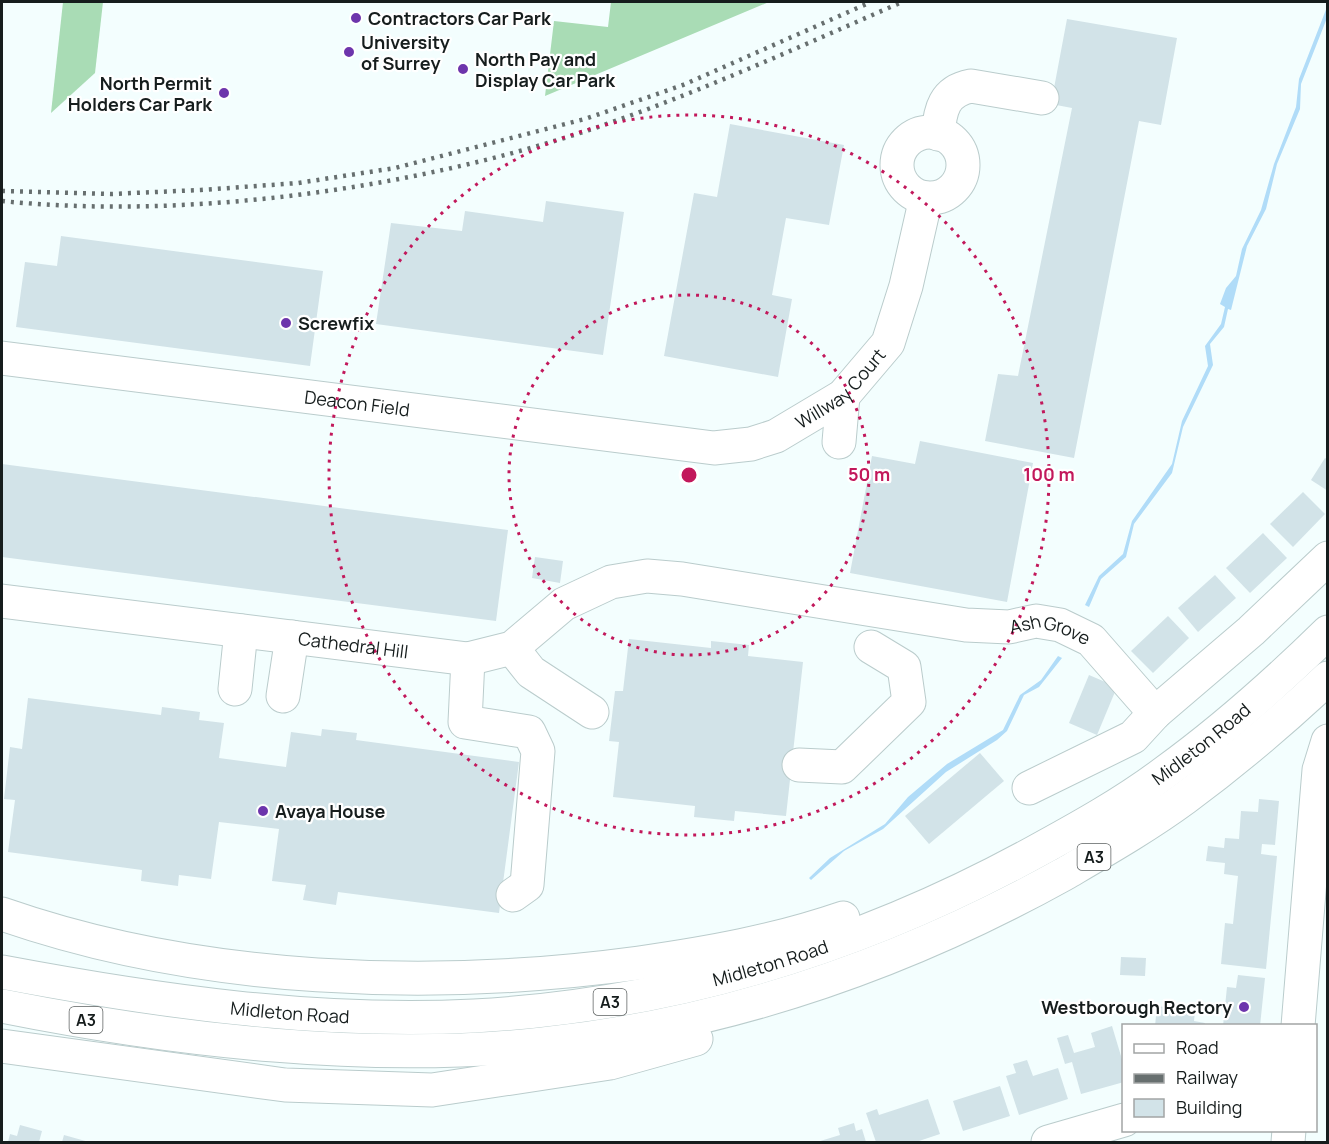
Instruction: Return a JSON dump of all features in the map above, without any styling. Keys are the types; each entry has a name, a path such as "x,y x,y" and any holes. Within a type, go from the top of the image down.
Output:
{"main road":[{"path":"938,134 941,107 952,93 962,88 971,86 1042,99"},
{"path":"924,133 938,134 954,143 960,152 961,175 948,193 926,198 908,189 897,171 897,161 900,151 914,136 924,133"},
{"name":"Willway Court","path":"714,448 751,444 776,436 843,396 888,344 906,286 926,198"},
{"name":"Deacon Field","path":"2,358 714,448"},
{"path":"839,442 843,396"},
{"path":"1029,788 1118,747 1133,737 1155,713 1251,631 1328,558"},
{"name":"Cathedral Hill","path":"2,601 468,659 512,648 564,604 585,592 611,582 647,576 682,579"},
{"name":"Ash Grove","path":"682,579 966,625 1009,627 1036,621 1060,626 1091,640 1155,713"},
{"path":"235,689 241,631"},
{"name":"Midleton Road","path":"2,972 123,993 223,1006 374,1016 471,1016 602,1004 726,979 818,951 942,900 1067,835 1163,775 1271,686 1328,632"},
{"path":"283,696 292,637"},
{"path":"799,765 842,767 909,702 904,667 871,647"},
{"path":"512,648 531,672 592,712"},
{"path":"468,659 465,722 530,732 538,751 528,885 513,895"},
{"name":"Midleton Road","path":"2,1006 171,1033 339,1048 438,1050 510,1047 602,1037 769,1000 826,982 951,931 1018,899 1101,853 1201,786 1266,735 1328,678"},
{"path":"1298,1024 1319,770 1328,741"},
{"path":"2,914 42,928 118,946 194,961 270,970 423,977 579,971 710,952 806,930 1067,835"},
{"path":"2,1046 285,1085 455,1089 610,1063 689,1040 826,982"},
{"path":"1048,1143 1122,1121"}],"green space":[{"path":"63,2 103,2 95,73 51,113"},
{"path":"611,2 769,2 545,96 554,21 608,27"}],"water":[{"path":"1327,7 1327,18 1301,84 1300,109 1277,164 1266,209 1247,246 1231,310 1228,309 1224,327 1210,344 1213,365 1183,427 1172,473 1134,524 1126,557 1101,579 1089,607 1085,605 1099,576 1123,554 1132,521 1172,464 1182,421 1208,366 1205,346 1221,324 1225,307 1220,304 1226,288 1236,276 1242,249 1261,210 1274,164 1296,107 1299,79"},
{"path":"1058,656 1062,658 1039,687 1024,695 1007,731 997,740 946,772 883,829 844,851 811,880 809,878 830,858 885,824 908,797 947,764 1003,730 1020,695 1041,680"}],"building":[{"path":"1067,19 1177,38 1161,125 1139,121 1074,458 985,441 998,374 1018,376 1072,108 1051,104"},
{"path":"730,124 844,145 829,225 786,218 772,295 792,299 778,377 664,356 694,193 717,197"},
{"path":"546,201 624,212 603,355 376,324 391,223 462,231 465,211 543,222"},
{"path":"61,236 323,271 310,366 16,327 25,262 57,266"},
{"path":"920,441 1033,463 1007,602 850,573 872,456 915,464"},
{"path":"1325,458 1328,460 1328,491 1311,480"},
{"path":"2,464 508,530 496,621 2,557"},
{"path":"1303,492 1325,514 1293,547 1270,524"},
{"path":"1263,533 1287,558 1250,593 1226,568"},
{"path":"535,557 563,561 560,583 532,578"},
{"path":"1215,575 1236,598 1198,632 1178,608"},
{"path":"1168,616 1189,638 1153,673 1131,651"},
{"path":"629,639 711,648 711,641 749,645 748,656 803,662 786,816 735,811 734,821 694,817 695,806 613,797 619,742 609,741 615,691 623,691"},
{"path":"1089,675 1117,687 1097,735 1069,723"},
{"name":"Avaya House","path":"28,698 161,715 162,707 200,712 199,720 224,723 219,758 286,767 291,732 321,736 322,729 357,733 356,740 519,762 499,913 338,892 336,905 303,900 306,885 272,881 279,829 219,822 211,879 179,875 178,886 141,881 142,870 8,852 15,800 4,799 10,747 22,749"},
{"path":"980,753 1004,781 929,844 905,816"},
{"path":"1259,799 1279,801 1275,845 1262,844 1261,854 1277,856 1266,969 1221,964 1225,923 1233,924 1238,876 1224,874 1225,863 1206,861 1208,846 1224,848 1225,838 1239,839 1241,811 1258,812"},
{"path":"1121,957 1146,958 1145,976 1120,975"},
{"name":"Westborough Rectory","path":"1238,975 1265,978 1260,1024 1223,1024 1227,987 1236,988"},
{"path":"1157,1006 1195,1011 1194,1021 1205,1023 1205,1024 1155,1024"},
{"path":"1112,1026 1122,1059 1122,1083 1081,1094 1072,1062 1065,1064 1057,1038 1068,1035 1074,1053 1095,1047 1091,1033"},
{"path":"1027,1060 1033,1076 1058,1068 1068,1099 1019,1115 1006,1076 1016,1073 1013,1064"},
{"path":"1000,1086 1010,1116 963,1131 953,1101"},
{"path":"928,1099 940,1134 916,1142 876,1142 866,1113 877,1109 879,1115"},
{"path":"854,1123 856,1131 862,1129 866,1142 817,1142 840,1135 838,1128"},
{"path":"20,1125 42,1131 39,1142 8,1142 10,1134 17,1136"},
{"path":"64,1135 89,1142 62,1142"}],"railway":[{"path":"2,191 111,194 201,190 298,183 395,168 585,119 683,85 871,2"},
{"path":"2,201 73,206 147,206 223,202 299,195 449,169 521,151 629,116 747,69 902,2"}],"place":[{"name":"Contractors Car Park","path":"356,18"},
{"name":"University of Surrey","path":"349,52"},
{"name":"North Pay and Display Car Park","path":"463,69"},
{"name":"North Permit Holders Car Park","path":"224,93"},
{"name":"Screwfix","path":"286,323"},
{"name":"Avaya House","path":"263,811"},
{"name":"Westborough Rectory","path":"1244,1007"}]}
